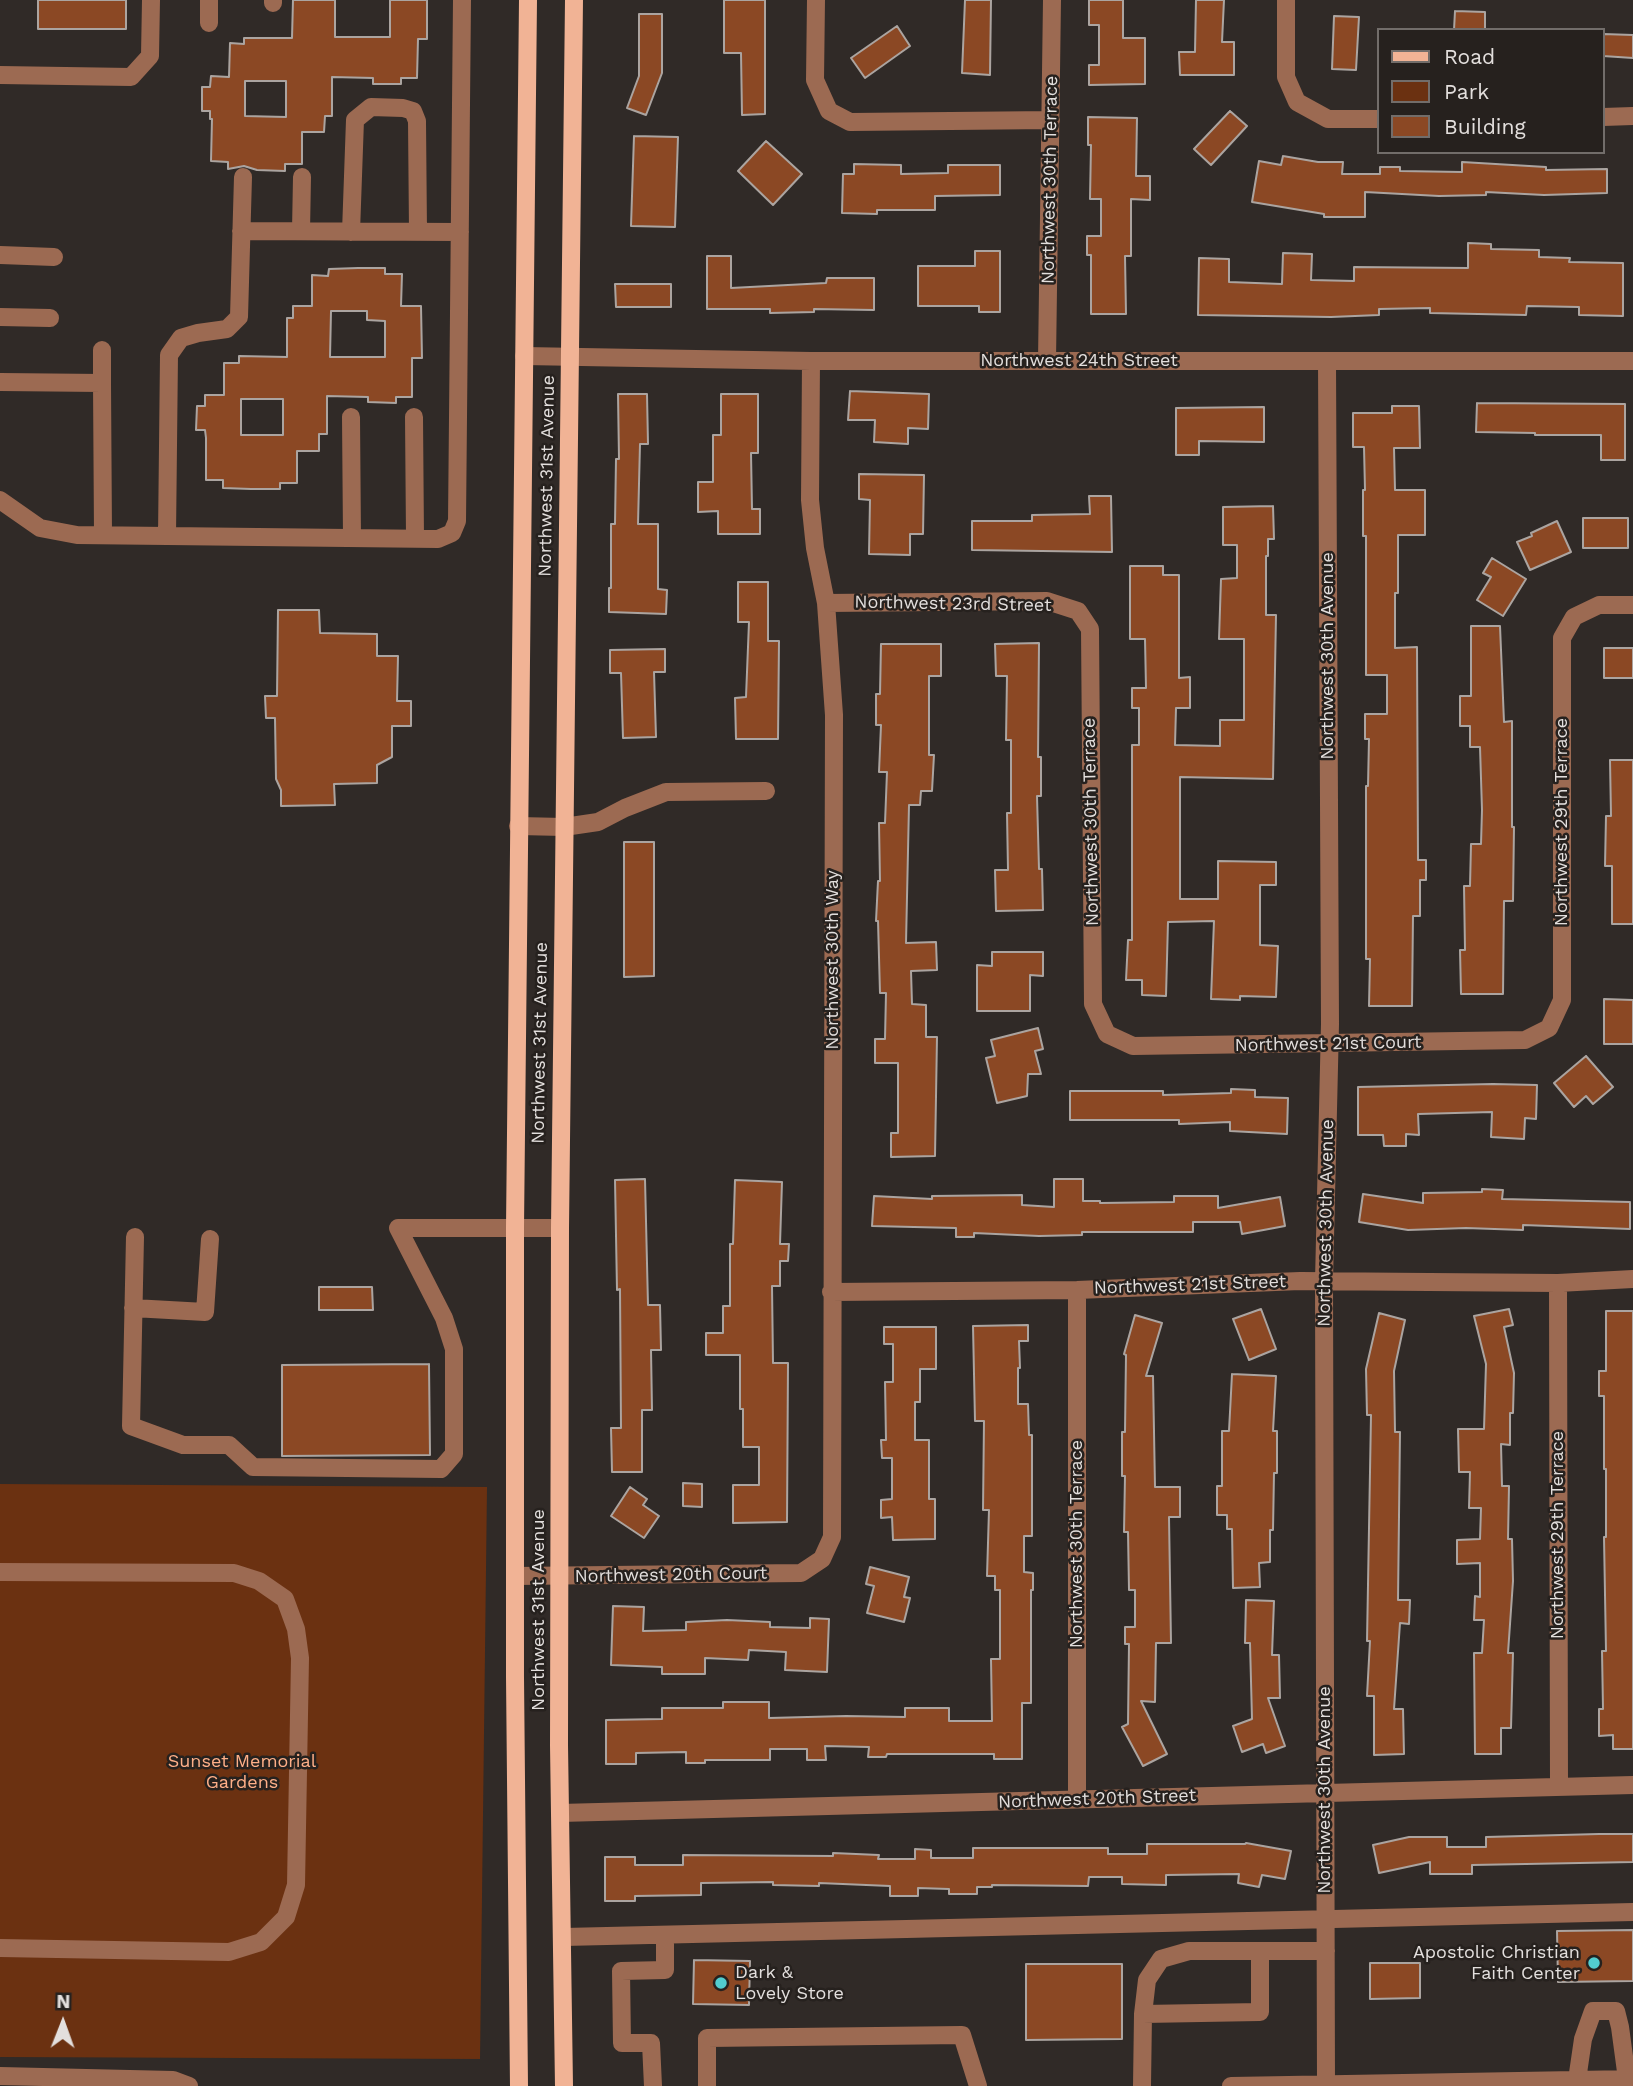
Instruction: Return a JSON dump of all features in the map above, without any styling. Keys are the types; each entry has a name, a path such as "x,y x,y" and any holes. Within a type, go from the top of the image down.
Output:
{"main road":[{"name":"Northwest 31st Avenue","path":"519,2086 515,1227 528,0"},
{"name":"Northwest 31st Avenue","path":"564,2086 564,1937 560,1813 560,1228 574,0"}],"street":[{"path":"0,75 131,77 150,56 151,0"},
{"path":"209,0 209,23"},
{"path":"0,500 40,528 76,535 438,539 452,533 457,521 462,0"},
{"path":"816,0 816,80 829,111 850,122 1051,120"},
{"name":"Northwest 30th Terrace","path":"1047,360 1052,0"},
{"path":"1286,0 1286,77 1297,102 1328,119 1378,119"},
{"path":"351,232 355,120 372,107 413,111 418,121 418,232"},
{"path":"1605,117 1633,116"},
{"path":"167,536 169,355 181,338 227,329 239,317 243,177"},
{"path":"301,231 302,177"},
{"path":"241,231 460,232"},
{"path":"0,255 54,257"},
{"path":"0,317 50,318"},
{"path":"102,350 103,535"},
{"name":"Northwest 24th Street","path":"524,356 811,360 1633,361"},
{"name":"Northwest 30th Way","path":"811,360 810,500 815,548 826,603 834,715 832,1537 822,1559"},
{"name":"Northwest 30th Avenue","path":"1326,2085 1324,1281 1330,1045 1327,361"},
{"path":"0,382 102,383"},
{"path":"351,417 352,538"},
{"path":"414,417 415,538"},
{"name":"Northwest 23rd Street","path":"826,603 1047,601 1078,611"},
{"name":"Northwest 29th Terrace","path":"1549,1028 1562,1000 1562,638 1574,617 1599,605 1633,605"},
{"name":"Northwest 30th Terrace","path":"1078,611 1090,629 1093,1004 1107,1034"},
{"path":"518,826 564,827 598,822 666,792 766,791"},
{"name":"Northwest 21st Court","path":"1107,1034 1133,1046 1330,1045 1525,1040 1549,1028"},
{"path":"135,1237 131,1426 183,1445 229,1446 253,1467 440,1469 454,1454 454,1349 444,1318 398,1228 560,1228"},
{"path":"133,1308 205,1312 210,1239"},
{"name":"Northwest 21st Street","path":"831,1292 1077,1290 1324,1281 1558,1283 1633,1279"},
{"name":"Northwest 29th Terrace","path":"1558,1283 1559,1786"},
{"name":"Northwest 30th Terrace","path":"1077,1290 1077,1799"},
{"name":"Northwest 20th Court","path":"515,1576 800,1573 822,1559"},
{"path":"0,1572 234,1573 259,1581 285,1599 296,1629 300,1658 296,1885 286,1917 261,1942 229,1952 0,1948"},
{"name":"Northwest 20th Street","path":"560,1813 1633,1785"},
{"path":"564,1937 1633,1912"},
{"path":"653,2086 651,2043 622,2043 621,1971 665,1970 665,1935"},
{"path":"1142,2086 1143,2014 1147,1980 1161,1959 1189,1951 1326,1951"},
{"path":"1143,2014 1259,2012 1260,1951"},
{"path":"1231,2086 1326,2085 1630,2079 1616,2011 1593,2011 1583,2039 1577,2080"},
{"path":"707,2086 707,2038 962,2035 978,2086"},
{"path":"0,2076 173,2080 189,2086"}],"green space":[{"name":"Sunset Memorial Gardens","path":"0,1484 487,1487 480,2059 0,2057"}],"building":[{"path":"38,0 126,0 126,29 38,29"},
{"path":"293,0 335,0 335,37 390,37 390,0 427,0 427,39 418,39 417,78 401,78 401,84 373,84 373,78 332,77 332,116 325,116 324,132 302,132 302,164 285,164 285,171 257,170 244,166 228,169 228,162 211,161 212,119 210,111 202,111 202,87 210,87 211,76 229,77 230,43 244,44 244,38 292,38","holes":["245,81 286,81 286,117 245,116"]},
{"path":"724,0 765,0 765,114 742,115 741,53 724,53"},
{"path":"965,0 991,0 990,75 962,73"},
{"path":"1089,0 1123,0 1123,38 1145,38 1145,84 1089,85 1089,65 1099,65 1099,25 1089,25"},
{"path":"1196,0 1224,0 1222,42 1234,42 1234,75 1180,75 1179,52 1195,52"},
{"path":"1455,11 1485,12 1485,28 1454,28"},
{"path":"639,14 662,14 662,73 646,115 627,108 639,76"},
{"path":"1334,16 1359,17 1356,70 1332,69"},
{"path":"897,26 910,46 865,78 851,58"},
{"path":"1605,34 1633,35 1633,58 1605,56"},
{"path":"1230,111 1247,126 1211,165 1194,149"},
{"path":"1088,117 1137,118 1136,176 1150,176 1150,200 1131,199 1131,256 1125,256 1126,314 1091,314 1091,255 1087,255 1087,236 1101,236 1101,199 1090,199 1091,145 1088,145"},
{"path":"634,136 678,137 675,227 631,226"},
{"path":"766,141 802,174 773,205 738,171"},
{"path":"1283,156 1318,162 1343,162 1342,174 1380,174 1380,167 1400,167 1400,171 1462,172 1462,162 1546,167 1546,170 1607,169 1607,193 1544,195 1486,192 1486,195 1439,196 1365,192 1365,217 1324,217 1324,214 1252,202 1259,161 1281,165"},
{"path":"854,164 901,165 901,174 948,173 948,165 1000,165 1000,195 935,196 935,210 877,210 877,214 842,213 843,174 854,174"},
{"path":"1468,243 1491,244 1491,249 1539,250 1539,257 1570,258 1569,262 1623,263 1623,316 1579,315 1579,307 1527,306 1526,315 1430,313 1430,308 1379,309 1379,315 1331,317 1198,315 1199,258 1229,259 1229,282 1282,284 1283,253 1312,254 1311,280 1354,281 1354,267 1468,268"},
{"path":"975,251 1000,251 1000,312 979,312 979,306 918,306 918,266 975,266"},
{"path":"707,256 731,256 731,288 826,283 827,278 874,278 874,310 814,309 814,312 770,313 770,309 707,309"},
{"path":"385,268 385,274 402,274 401,306 421,306 422,358 412,358 412,397 396,397 396,403 368,402 368,397 327,396 327,434 319,434 319,451 297,451 297,483 280,483 280,489 251,489 223,488 223,480 206,480 206,438 205,430 196,430 197,406 205,406 205,395 224,395 224,363 239,363 239,356 287,357 287,318 293,318 293,306 312,306 312,275 328,276 329,269","holes":["331,311 367,311 367,320 385,321 385,357 330,357","241,399 283,399 283,435 241,435"]},
{"path":"615,284 671,284 671,307 616,307"},
{"path":"850,391 929,394 928,429 908,428 908,444 874,442 875,420 848,420"},
{"path":"618,394 647,394 648,444 640,444 638,524 658,524 658,589 667,590 666,614 609,612 611,524 615,524 616,459 619,459"},
{"path":"721,394 758,394 758,453 751,453 752,509 760,509 760,534 718,534 718,511 698,512 698,482 713,482 713,435 721,435"},
{"path":"1477,403 1625,404 1625,460 1601,460 1601,435 1476,432"},
{"path":"1392,406 1419,406 1420,448 1394,448 1395,490 1425,490 1425,535 1398,535 1395,648 1417,647 1418,860 1426,860 1426,880 1420,880 1420,916 1413,916 1412,1006 1369,1006 1370,959 1366,959 1366,786 1369,739 1365,739 1365,714 1387,714 1387,675 1366,675 1364,447 1353,447 1353,413 1392,413"},
{"path":"1264,407 1264,442 1199,441 1199,455 1176,455 1176,408"},
{"path":"859,474 924,475 923,534 910,534 910,555 869,554 870,500 859,499"},
{"path":"1089,496 1111,496 1112,552 972,550 972,521 1032,521 1032,515 1090,514"},
{"path":"1273,506 1274,539 1268,539 1266,556 1266,615 1276,615 1273,779 1180,777 1180,899 1218,899 1218,861 1276,862 1276,885 1260,885 1260,945 1278,946 1276,997 1240,996 1240,1000 1211,999 1214,921 1168,922 1166,996 1142,995 1142,980 1126,980 1128,940 1132,940 1132,745 1139,745 1139,708 1132,708 1132,688 1146,688 1145,639 1130,639 1130,566 1163,566 1163,575 1179,575 1179,678 1190,677 1190,708 1176,708 1175,745 1220,746 1220,720 1244,720 1244,639 1219,639 1221,579 1237,578 1237,545 1223,545 1223,507"},
{"path":"1583,518 1628,518 1628,548 1583,548"},
{"path":"1557,521 1571,552 1530,570 1517,542"},
{"path":"1492,558 1526,579 1503,616 1477,600 1491,577 1483,573"},
{"path":"738,582 768,582 768,641 779,641 778,739 736,739 735,698 746,697 749,622 738,622"},
{"path":"278,610 319,610 320,633 377,634 377,656 398,656 397,701 411,701 411,726 392,726 392,757 377,765 377,783 334,784 335,805 281,806 281,790 276,779 275,718 266,718 265,696 277,696"},
{"path":"1471,626 1500,626 1504,722 1512,721 1513,901 1504,901 1503,994 1461,994 1460,950 1465,950 1464,886 1470,886 1471,844 1481,844 1482,810 1480,747 1470,747 1470,726 1460,726 1460,696 1471,696"},
{"path":"1039,643 1038,757 1041,757 1041,796 1037,796 1043,910 996,911 995,870 1008,870 1007,813 1011,813 1011,740 1006,740 1007,676 996,676 995,644"},
{"path":"881,644 941,644 941,676 929,676 929,755 934,755 932,791 921,791 920,805 909,805 906,943 936,942 937,970 911,971 912,1004 926,1005 926,1037 937,1037 935,1156 891,1157 891,1133 898,1133 898,1063 875,1063 875,1039 885,1039 886,993 880,993 876,921 880,881 879,823 885,823 887,772 879,772 881,725 876,725"},
{"path":"1604,648 1633,648 1633,678 1604,678"},
{"path":"665,649 665,672 654,672 656,737 623,738 621,673 610,673 610,650"},
{"path":"1610,760 1633,760 1633,924 1612,924 1612,866 1605,866 1606,816 1611,816"},
{"path":"624,842 654,842 654,976 624,977"},
{"path":"992,952 1043,952 1043,976 1030,975 1030,1011 977,1011 977,965 992,966"},
{"path":"1604,999 1633,1000 1633,1044 1604,1044"},
{"path":"1038,1028 1043,1049 1035,1051 1041,1074 1028,1074 1027,1096 997,1103 986,1058 995,1056 991,1040"},
{"path":"1586,1056 1613,1087 1593,1104 1586,1096 1574,1107 1554,1083"},
{"path":"1537,1085 1536,1119 1525,1118 1524,1139 1491,1137 1492,1112 1418,1114 1419,1135 1406,1134 1406,1146 1384,1146 1383,1135 1358,1135 1358,1087"},
{"path":"1231,1089 1255,1090 1255,1097 1288,1098 1287,1134 1230,1131 1230,1122 1179,1124 1179,1120 1070,1120 1070,1091 1163,1091 1163,1095 1231,1093"},
{"path":"645,1179 648,1305 660,1305 661,1350 651,1350 652,1410 642,1410 642,1472 612,1472 611,1428 621,1428 620,1289 617,1290 615,1180"},
{"path":"1054,1179 1083,1179 1083,1201 1100,1203 1174,1202 1174,1196 1218,1196 1218,1208 1280,1197 1285,1226 1242,1234 1240,1222 1193,1222 1193,1232 1082,1232 1082,1235 1039,1236 974,1233 974,1237 956,1237 956,1228 872,1226 874,1196 932,1199 932,1196 1022,1195 1022,1205 1054,1207"},
{"path":"735,1180 782,1182 780,1244 789,1244 788,1261 780,1261 780,1286 772,1286 773,1363 788,1363 787,1522 733,1523 733,1485 759,1485 759,1447 743,1447 740,1355 706,1355 706,1333 723,1333 723,1306 730,1306 730,1244 733,1244"},
{"path":"1482,1189 1503,1190 1502,1199 1630,1202 1630,1229 1523,1225 1523,1230 1408,1230 1359,1222 1363,1194 1423,1203 1423,1193 1482,1192"},
{"path":"319,1287 372,1287 373,1310 319,1310"},
{"path":"1261,1309 1276,1349 1249,1360 1233,1319"},
{"path":"1509,1309 1513,1325 1504,1327 1514,1373 1513,1413 1510,1413 1510,1445 1501,1444 1502,1486 1509,1486 1508,1539 1512,1539 1513,1581 1508,1653 1513,1653 1511,1728 1501,1728 1501,1754 1475,1754 1474,1653 1482,1653 1484,1620 1474,1620 1475,1596 1480,1597 1480,1563 1457,1564 1457,1540 1480,1539 1481,1508 1469,1508 1470,1472 1459,1472 1458,1429 1484,1429 1486,1364 1474,1316"},
{"path":"1606,1311 1633,1311 1633,1749 1613,1749 1613,1735 1599,1736 1599,1709 1603,1709 1602,1651 1606,1651 1606,1469 1604,1396 1599,1396 1599,1371 1606,1371"},
{"path":"1379,1313 1405,1320 1394,1371 1395,1432 1400,1432 1398,1600 1410,1600 1409,1624 1400,1623 1394,1709 1403,1709 1404,1754 1374,1755 1374,1696 1367,1696 1370,1641 1367,1641 1371,1415 1367,1415 1366,1369"},
{"path":"1135,1315 1162,1323 1146,1376 1153,1376 1155,1487 1180,1487 1180,1517 1169,1517 1171,1643 1156,1643 1155,1702 1141,1701 1167,1754 1143,1766 1122,1727 1128,1724 1129,1644 1125,1644 1125,1627 1135,1627 1135,1590 1129,1590 1128,1532 1124,1532 1125,1476 1122,1476 1122,1432 1125,1432 1124,1354"},
{"path":"1028,1325 1028,1341 1019,1341 1018,1368 1018,1404 1028,1404 1029,1435 1032,1435 1032,1536 1024,1536 1024,1572 1033,1573 1031,1703 1022,1703 1022,1759 994,1759 994,1754 887,1754 886,1757 868,1757 869,1747 825,1746 826,1760 807,1760 807,1749 770,1749 770,1760 705,1760 705,1763 686,1763 686,1752 636,1753 636,1764 606,1764 606,1720 662,1719 662,1708 723,1708 723,1702 769,1702 769,1718 905,1717 905,1708 949,1708 949,1721 992,1721 991,1659 1000,1659 1000,1590 995,1590 995,1576 987,1576 989,1510 983,1510 984,1421 975,1421 973,1326"},
{"path":"884,1327 936,1327 936,1369 920,1369 920,1402 915,1402 915,1440 929,1440 929,1499 935,1499 935,1539 893,1540 892,1517 881,1518 881,1500 892,1499 892,1458 882,1458 881,1440 886,1440 885,1382 893,1382 893,1344 884,1344"},
{"path":"429,1364 430,1455 282,1456 282,1365"},
{"path":"1232,1374 1276,1376 1273,1431 1277,1431 1277,1473 1274,1473 1273,1530 1270,1530 1270,1562 1259,1563 1260,1587 1233,1588 1232,1529 1227,1529 1227,1515 1217,1515 1217,1486 1222,1486 1222,1431 1229,1431"},
{"path":"683,1483 702,1484 702,1507 683,1506"},
{"path":"630,1487 647,1499 643,1505 659,1516 644,1538 611,1516"},
{"path":"870,1567 909,1577 904,1597 910,1598 904,1622 867,1613 874,1586 866,1584"},
{"path":"1246,1600 1274,1601 1272,1655 1279,1655 1280,1698 1268,1698 1285,1746 1266,1753 1263,1744 1242,1752 1233,1726 1252,1719 1250,1643 1245,1643"},
{"path":"613,1606 644,1607 643,1631 686,1630 686,1622 727,1620 770,1622 770,1627 810,1628 810,1618 829,1619 827,1672 785,1670 786,1652 749,1650 748,1660 705,1658 705,1674 662,1674 662,1667 611,1665"},
{"path":"1633,1834 1633,1862 1472,1865 1472,1874 1430,1874 1430,1862 1379,1873 1373,1845 1409,1837 1447,1837 1447,1847 1486,1847 1486,1837"},
{"path":"1246,1843 1291,1851 1285,1879 1262,1875 1259,1887 1238,1883 1239,1874 1166,1875 1166,1885 1122,1884 1122,1877 1089,1877 1088,1886 992,1885 977,1887 977,1894 949,1894 949,1889 918,1888 918,1896 890,1896 890,1886 819,1883 819,1886 773,1885 773,1882 701,1883 701,1895 635,1896 635,1901 605,1901 605,1857 635,1857 635,1865 683,1865 683,1855 833,1856 833,1853 879,1855 878,1859 915,1859 915,1849 931,1850 931,1858 973,1858 973,1848 1108,1848 1108,1854 1147,1854 1147,1844"},
{"path":"1633,1930 1633,1981 1558,1982 1557,1931"},
{"name":"Dark & Lovely Store","path":"694,1960 750,1961 749,2005 693,2004"},
{"path":"1370,1963 1420,1963 1420,1998 1370,1999"},
{"path":"1026,1964 1122,1964 1122,2039 1026,2040"}],"place":[{"name":"Apostolic Christian Faith Center","path":"1594,1963"},
{"name":"Dark & Lovely Store","path":"721,1983"}]}
